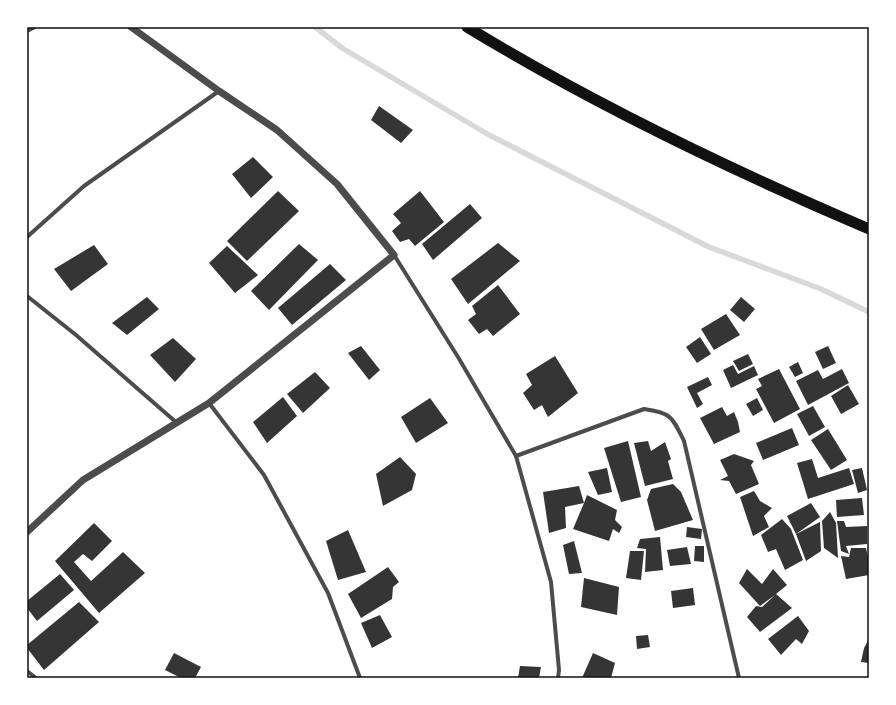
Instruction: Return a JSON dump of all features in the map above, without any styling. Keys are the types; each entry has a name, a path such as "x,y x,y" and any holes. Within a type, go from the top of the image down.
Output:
{"highway":[{"path":"467,27 584,94 698,152 869,229"}],"street":[{"path":"27,31 35,27"},
{"path":"131,27 219,91 277,130 337,184 394,256 458,357 516,456 551,582 559,670 558,678"},
{"path":"27,237 84,186 219,91"},
{"path":"27,532 84,480 209,403 394,256"},
{"path":"27,296 76,335 177,423"},
{"path":"209,403 264,476 328,593 360,678"},
{"path":"516,456 644,409 662,411 673,419 684,441 739,678"},
{"path":"27,670 36,678"}],"building":[{"path":"379,106 413,130 401,143 371,120"},
{"path":"253,157 273,177 251,198 232,174"},
{"path":"278,191 299,211 247,261 227,241"},
{"path":"420,191 444,222 415,246 409,239 400,242 392,231 401,223 393,214"},
{"path":"470,204 482,218 433,260 422,244"},
{"path":"498,243 520,261 468,304 451,279"},
{"path":"299,244 318,260 269,310 251,291"},
{"path":"94,245 108,264 71,291 54,269"},
{"path":"227,246 258,275 235,293 209,263"},
{"path":"330,264 346,280 292,325 278,308"},
{"path":"498,285 520,314 493,336 487,329 479,334 468,320 476,314 472,306"},
{"path":"147,297 159,309 127,335 112,323"},
{"path":"741,297 755,309 744,322 730,310"},
{"path":"726,314 740,335 714,350 701,329"},
{"path":"700,337 711,354 697,363 686,347"},
{"path":"173,338 196,359 175,382 150,355"},
{"path":"361,346 380,370 369,380 348,353"},
{"path":"828,346 836,363 823,369 815,352"},
{"path":"748,354 753,364 739,371 733,361"},
{"path":"555,356 578,393 548,417 542,405 534,410 523,393 532,385 526,374"},
{"path":"798,362 803,373 795,377 789,367"},
{"path":"733,365 738,374 754,366 758,375 731,388 723,370"},
{"path":"779,369 800,409 774,423 756,389 762,386 758,379"},
{"path":"842,369 849,383 808,405 796,381 818,370 823,379"},
{"path":"315,372 330,388 303,413 287,394"},
{"path":"708,377 712,385 697,393 703,404 697,408 687,387"},
{"path":"848,385 859,404 841,414 831,396"},
{"path":"283,397 297,416 267,443 253,422"},
{"path":"430,398 448,423 416,443 401,417"},
{"path":"757,398 763,410 753,416 746,404"},
{"path":"813,406 825,427 809,436 797,414"},
{"path":"722,407 727,416 734,412 740,432 714,444 700,418"},
{"path":"792,428 799,445 763,460 756,443"},
{"path":"828,429 847,460 831,470 811,440"},
{"path":"628,441 641,497 621,502 604,448"},
{"path":"648,441 651,451 665,442 671,459 668,461 673,479 645,486 634,443"},
{"path":"734,454 754,461 751,465 759,484 736,494 729,481 720,480 728,476 720,460"},
{"path":"400,457 416,474 412,490 383,506 376,474"},
{"path":"812,459 818,478 849,468 854,484 808,499 797,463"},
{"path":"607,468 612,492 598,495 588,472"},
{"path":"862,468 867,490 858,493 852,470"},
{"path":"673,484 681,492 693,520 655,531 647,500 651,489"},
{"path":"579,486 584,503 565,507 566,528 549,533 543,492"},
{"path":"754,491 760,501 772,508 764,516 769,527 753,536 740,497"},
{"path":"587,495 617,510 615,520 622,527 619,533 613,529 609,541 573,529"},
{"path":"862,498 864,515 837,517 836,500"},
{"path":"811,503 820,517 796,534 787,516"},
{"path":"830,512 836,523 838,558 824,548 822,521"},
{"path":"782,519 791,529 803,560 785,570 776,549 768,552 761,535"},
{"path":"837,521 844,521 846,527 867,526 867,544 846,546 849,554 841,551"},
{"path":"820,522 821,551 806,561 796,534"},
{"path":"94,523 112,541 92,561 83,554 74,562 91,581 123,552 145,573 99,613 55,561"},
{"path":"687,527 702,529 701,539 686,537"},
{"path":"348,530 366,572 338,580 326,541"},
{"path":"660,537 663,570 645,572 646,549 637,548 640,539"},
{"path":"574,541 582,573 569,574 563,545"},
{"path":"695,546 704,546 704,562 694,561"},
{"path":"687,547 691,564 670,566 667,550"},
{"path":"851,548 866,548 869,562 869,575 846,579 841,556 849,557"},
{"path":"630,551 644,551 641,580 626,578"},
{"path":"388,567 399,582 393,587 392,599 361,618 348,594"},
{"path":"747,569 762,584 773,569 787,585 776,594 792,608 760,632 747,617 756,606 762,607 775,595 760,606 739,583"},
{"path":"60,574 74,590 37,621 27,608 27,601"},
{"path":"584,578 619,587 617,615 581,607"},
{"path":"693,588 695,605 673,608 671,591"},
{"path":"79,602 99,622 44,670 27,648 27,645"},
{"path":"380,615 392,637 372,648 361,623"},
{"path":"798,616 809,631 802,644 796,639 781,655 768,639"},
{"path":"648,635 650,647 637,649 636,636"},
{"path":"869,639 869,663 861,662 864,648"},
{"path":"174,653 201,667 195,678 181,678 165,670"},
{"path":"593,653 615,663 611,678 582,678"},
{"path":"520,666 541,667 539,678 518,678"}],"waterway":[{"path":"315,27 342,48 489,135 709,247 821,289 869,312"}]}
